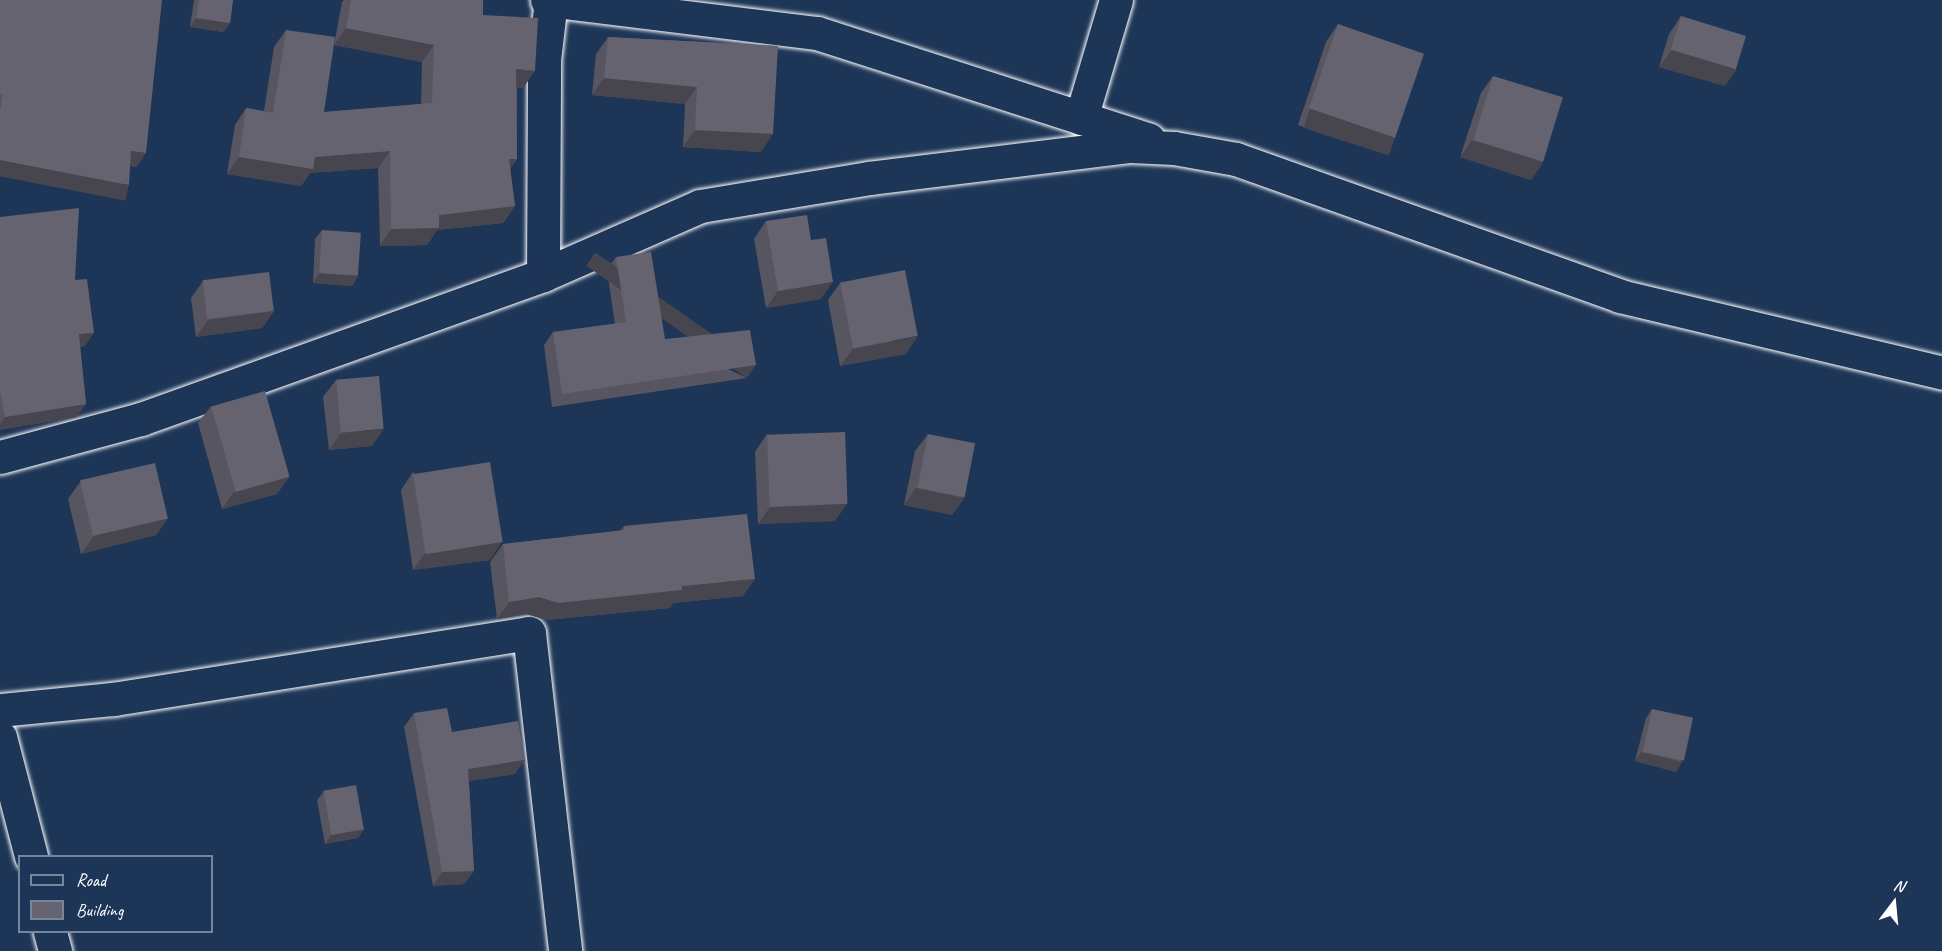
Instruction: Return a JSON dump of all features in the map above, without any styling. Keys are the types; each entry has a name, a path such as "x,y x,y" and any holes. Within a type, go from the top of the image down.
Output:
{"street":[{"path":"543,275 544,60 550,0 817,33 1174,148"},
{"path":"1081,118 1116,0"},
{"path":"0,457 141,419 543,275 700,206 869,178 1130,146 1174,148 1236,159 1620,296 1942,373"},
{"path":"0,710 113,699 529,633 565,951"},
{"path":"0,737 31,855"},
{"path":"50,933 56,951"}],"building":[{"path":"0,0 162,0 146,153 131,151 129,185 0,160 0,111 3,94 0,94"},
{"path":"199,0 233,0 230,23 196,18"},
{"path":"351,0 483,0 483,15 538,18 535,71 516,69 517,159 509,159 515,206 439,215 439,228 391,229 390,151 315,157 313,169 239,157 246,108 273,113 286,30 335,37 324,112 432,103 434,45 346,28"},
{"path":"1681,16 1746,36 1736,69 1671,49"},
{"path":"1338,24 1424,54 1395,138 1309,108"},
{"path":"608,37 778,46 773,134 695,130 697,87 604,78"},
{"path":"1493,76 1563,97 1543,161 1473,140"},
{"path":"79,208 75,280 87,279 94,333 79,334 86,404 5,417 0,391 0,217"},
{"path":"807,215 811,240 826,238 833,282 778,291 766,221"},
{"path":"322,230 361,233 358,276 319,273"},
{"path":"651,252 665,339 750,330 756,365 562,394 553,332 626,322 616,257"},
{"path":"905,270 918,336 853,348 840,283"},
{"path":"269,272 274,311 207,319 202,280"},
{"path":"379,376 384,429 341,433 336,380"},
{"path":"265,391 290,477 236,492 211,406"},
{"path":"845,432 848,504 770,507 767,435"},
{"path":"928,434 975,443 965,497 918,488"},
{"path":"490,462 503,542 426,554 413,474"},
{"path":"155,463 168,519 93,536 80,480"},
{"path":"747,514 755,579 682,586 682,590 558,603 539,597 509,602 503,544 624,530 624,526"},
{"path":"447,708 452,732 518,721 525,760 468,769 474,871 442,872 414,713"},
{"path":"1652,709 1693,718 1684,761 1643,752"},
{"path":"356,785 364,829 331,835 324,791"}]}
